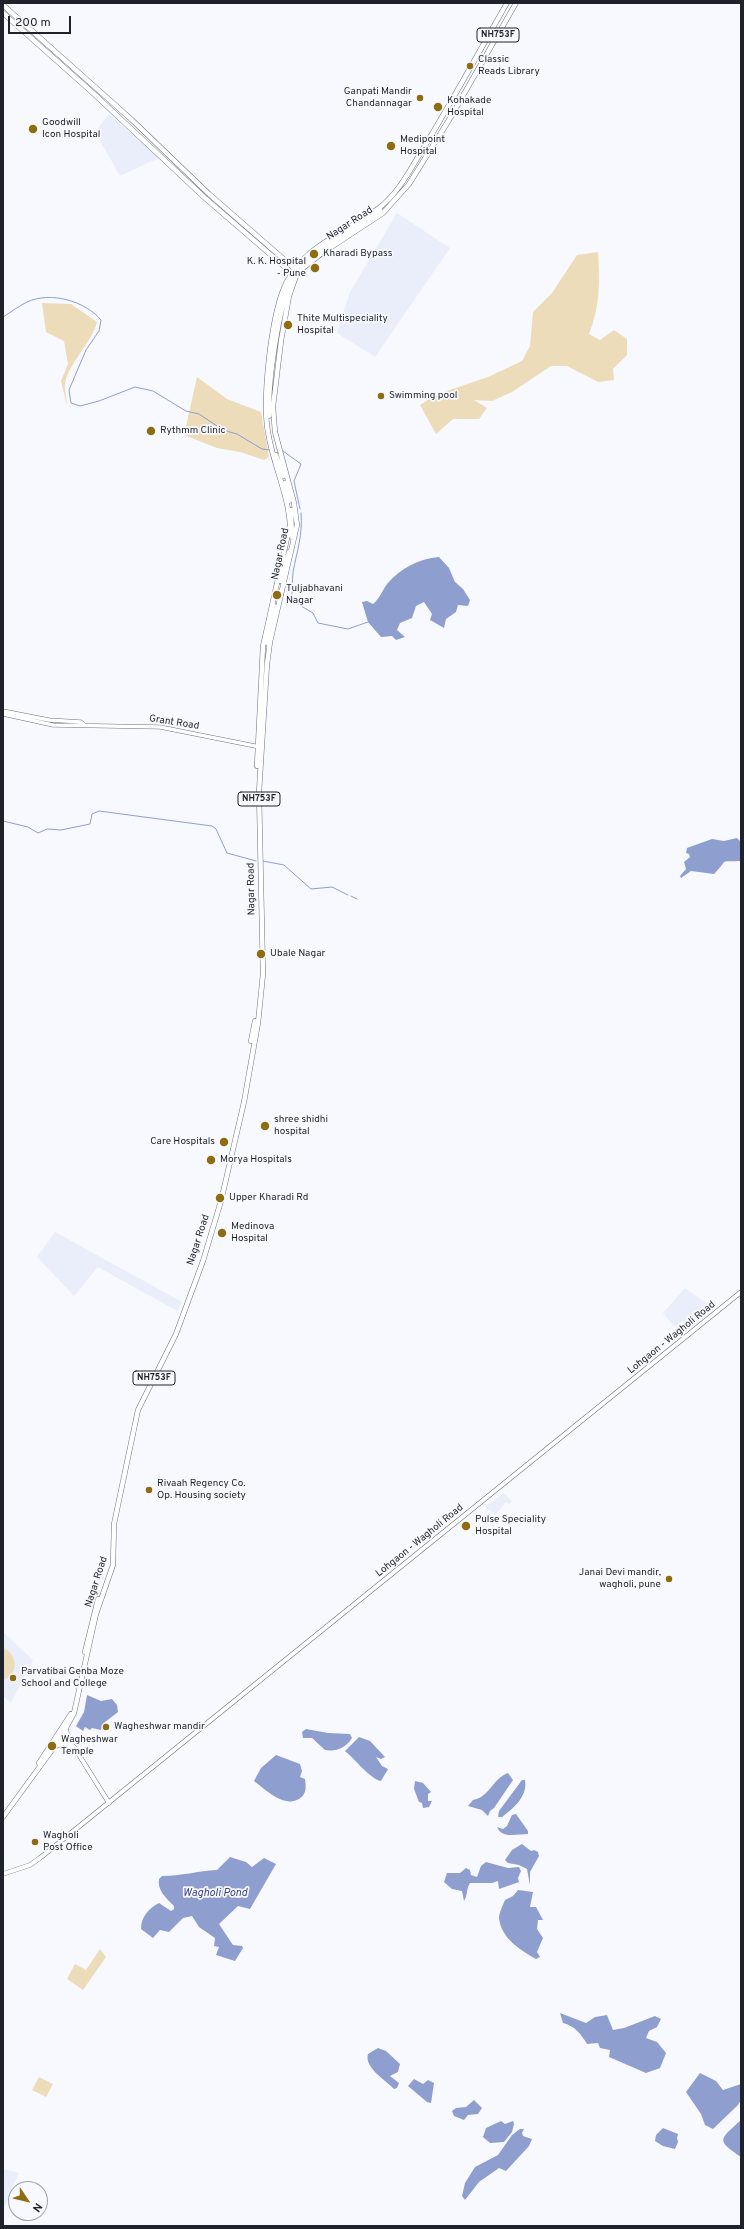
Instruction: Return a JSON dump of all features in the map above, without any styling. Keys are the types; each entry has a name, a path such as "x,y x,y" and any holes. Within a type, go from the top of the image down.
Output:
{"highway":[{"name":"Nagar Road","path":"3,1813 67,1727 77,1704 96,1614 114,1565 114,1524 138,1410 176,1334 203,1261 221,1201 258,1023 262,974 261,861 258,804 263,649 290,525 275,451 266,420 266,395 278,308 287,279 293,271 318,247 387,201 403,181 423,150 507,3"},
{"name":"Nagar Road","path":"3,1817 52,1750 73,1708 93,1612 111,1564 112,1524 133,1416 142,1393 173,1333 204,1249 218,1205 246,1083 256,1016 260,974 256,804 269,648 297,525 294,503 283,467 275,451 273,419 273,395 286,310 296,276 311,261 383,213 403,192 429,153 516,3"},
{"path":"3,5 132,120 209,194 293,271"},
{"path":"3,13 101,100 205,198 284,268 293,271"},
{"path":"470,67 477,71"},
{"path":"423,150 429,153"},
{"path":"263,649 269,648 267,642 274,607 292,537 293,518 275,451 269,420 270,392 280,321 293,271 315,253 376,214 403,192"},
{"path":"284,268 287,279"},
{"path":"278,461 283,467"},
{"path":"52,1750 61,1743 68,1743 66,1734 67,1727"}],"main road":[{"name":"Grant Road","path":"3,711 49,720 81,722 84,725"},
{"name":"Grant Road","path":"3,714 53,725 160,727 260,747"},
{"name":"Lohgaon - Wagholi Road","path":"3,1874 30,1865 741,1292"},
{"path":"60,1735 75,1751 109,1802"}],"shaded area":[{"path":"109,114 159,158 120,176 95,132"},
{"path":"397,213 450,248 375,357 337,333 350,292"},
{"path":"598,252 599,273 597,304 593,324 589,334 600,340 614,330 627,339 627,355 613,369 614,380 598,382 567,366 551,366 512,392 492,401 474,400 487,408 479,419 453,419 436,434 420,405 435,395 488,377 522,361 530,346 533,312 552,293 577,255"},
{"path":"42,303 71,304 97,322 95,329 66,377 65,386 67,406 61,381 68,364 64,341 46,332"},
{"path":"197,377 227,399 261,412 269,457 264,460 240,452 217,448 184,435"},
{"path":"55,1232 182,1302 177,1311 98,1267 74,1296 37,1257"},
{"path":"685,1288 714,1308 694,1327 690,1323 687,1326 682,1321 675,1327 663,1313"},
{"path":"503,1493 512,1501 509,1504 506,1502 495,1515 485,1507"},
{"name":"Parvatibai Genba Moze School and College","path":"3,1632 33,1660 11,1703 4,1697 3,1699"},
{"path":"3,1648 12,1655 15,1664 12,1673 3,1680"},
{"path":"100,1949 106,1957 83,1990 67,1979 75,1964 86,1970"},
{"path":"39,2077 53,2084 46,2097 32,2090"},
{"path":"3,2169 19,2173 16,2181 8,2181 8,2198 3,2210"}],"water":[{"path":"439,557 449,568 455,582 463,589 470,600 468,606 458,605 456,612 446,619 444,628 430,620 432,614 424,602 416,606 412,618 400,623 397,630 405,637 396,640 392,636 381,637 368,622 362,602 367,601 373,604 392,578 410,565"},
{"path":"737,838 741,842 741,861 726,861 714,874 691,871 681,878 680,876 686,869 684,862 690,857 689,854 686,853 687,848 712,839 724,841"},
{"path":"87,1695 101,1701 112,1699 117,1705 118,1712 105,1722 101,1730 92,1728 90,1730 85,1727 83,1731 76,1726 84,1712"},
{"path":"306,1729 328,1733 350,1734 352,1738 344,1747 333,1750 325,1750 312,1738 303,1738 302,1732"},
{"path":"359,1737 370,1741 385,1757 381,1759 376,1757 382,1766 388,1769 381,1781 367,1773 345,1751"},
{"path":"276,1755 300,1764 302,1771 300,1777 305,1779 306,1788 305,1793 299,1799 293,1801 281,1800 254,1781 261,1768"},
{"path":"508,1773 513,1780 494,1808 490,1811 488,1816 482,1810 468,1806 473,1800 479,1798 487,1792 498,1779"},
{"path":"522,1780 525,1780 525,1786 519,1801 502,1817 498,1817 499,1811"},
{"path":"415,1781 423,1783 431,1792 428,1794 428,1801 432,1801 429,1807 423,1808 422,1803 419,1802 414,1789"},
{"path":"516,1814 528,1831 528,1834 510,1835 499,1831 497,1827 503,1829 507,1826 512,1815"},
{"path":"522,1844 531,1851 534,1850 538,1852 539,1856 530,1872 530,1885 527,1869 519,1865 508,1863 505,1860 512,1850"},
{"name":"Wagholi Pond","path":"230,1857 246,1862 252,1867 264,1858 276,1864 250,1909 238,1906 219,1924 233,1945 242,1946 243,1948 235,1961 216,1955 219,1947 214,1946 215,1938 199,1927 192,1916 183,1918 169,1932 160,1930 153,1938 141,1929 144,1917 155,1905 159,1903 171,1911 174,1909 174,1906 159,1887 159,1879 162,1876 217,1870"},
{"path":"486,1862 508,1868 519,1867 521,1871 518,1878 519,1882 499,1889 498,1881 492,1883 470,1883 464,1901 462,1891 452,1889 444,1882 447,1873 460,1873 466,1868 470,1870 471,1875 477,1877 481,1866"},
{"path":"518,1890 533,1892 530,1907 536,1907 543,1920 538,1920 537,1929 543,1938 537,1952 540,1957 536,1959 512,1943 503,1932 499,1918 505,1900 513,1896"},
{"path":"560,2013 586,2023 595,2017 607,2015 613,2030 624,2028 655,2016 661,2019 657,2027 649,2031 646,2038 657,2042 666,2053 660,2068 646,2073 609,2057 610,2050 600,2048 598,2043 587,2044 577,2031 571,2026 563,2023"},
{"path":"378,2048 386,2051 400,2064 398,2072 390,2076 399,2083 397,2088 394,2089 372,2069 369,2064 368,2054"},
{"path":"700,2073 716,2081 723,2090 741,2084 741,2100 738,2105 713,2129 705,2125 701,2114 686,2092"},
{"path":"414,2079 423,2084 428,2080 434,2083 431,2103 427,2102 408,2086"},
{"path":"474,2100 482,2108 478,2114 468,2115 464,2120 454,2116 452,2111 456,2108 466,2107"},
{"path":"741,2120 741,2157 727,2147 723,2140 728,2132"},
{"path":"501,2121 505,2124 513,2121 514,2124 512,2132 504,2142 490,2143 483,2137 486,2128"},
{"path":"663,2128 678,2134 678,2142 675,2149 663,2146 655,2141 656,2135"},
{"path":"520,2129 524,2129 522,2133 523,2136 532,2139 529,2146 506,2171 499,2168 479,2182 465,2200 462,2196 465,2183 475,2167 498,2155 512,2135"}],"waterway":[{"path":"3,317 27,302 36,299 57,298 77,303 94,313 101,320 99,331 86,350 69,390 71,403 80,406 99,401 135,387 153,391 186,411 199,414 223,430 237,434 262,449 270,450"},
{"path":"283,451 301,464 294,481 300,509"},
{"path":"301,513 300,535 293,572 291,600 313,613 318,623 348,629 368,622"},
{"path":"3,821 28,827 38,833 47,829 61,830 90,824 92,814 99,811 212,826 216,829 227,853 256,861"},
{"path":"263,861 284,865 311,889 332,887 348,895"},
{"path":"351,896 357,899"}],"place":[{"name":"Classic Reads Library","path":"470,66"},
{"name":"Ganpati Mandir Chandannagar","path":"420,98"},
{"name":"Kohakade Hospital","path":"438,107"},
{"name":"Goodwill Icon Hospital","path":"33,129"},
{"name":"Medipoint Hospital","path":"391,146"},
{"name":"Kharadi Bypass","path":"314,254"},
{"name":"K. K. Hospital - Pune","path":"315,268"},
{"name":"Thite Multispeciality Hospital","path":"288,325"},
{"name":"Swimming pool","path":"381,396"},
{"name":"Rythmm Clinic","path":"151,431"},
{"name":"Tuljabhavani Nagar","path":"277,595"},
{"name":"Ubale Nagar","path":"261,954"},
{"name":"shree shidhi hospital","path":"265,1126"},
{"name":"Care Hospitals","path":"224,1142"},
{"name":"Morya Hospitals","path":"211,1160"},
{"name":"Upper Kharadi Rd","path":"220,1198"},
{"name":"Medinova Hospital","path":"222,1233"},
{"name":"Rivaah Regency Co. Op. Housing society","path":"149,1490"},
{"name":"Pulse Speciality Hospital","path":"466,1526"},
{"name":"Janai Devi mandir, wagholi, pune","path":"669,1579"},
{"name":"Parvatibai Genba Moze School and College","path":"13,1678"},
{"name":"Wagheshwar mandir","path":"106,1727"},
{"name":"Wagheshwar Temple","path":"52,1746"},
{"name":"Wagholi Post Office","path":"35,1842"}]}
